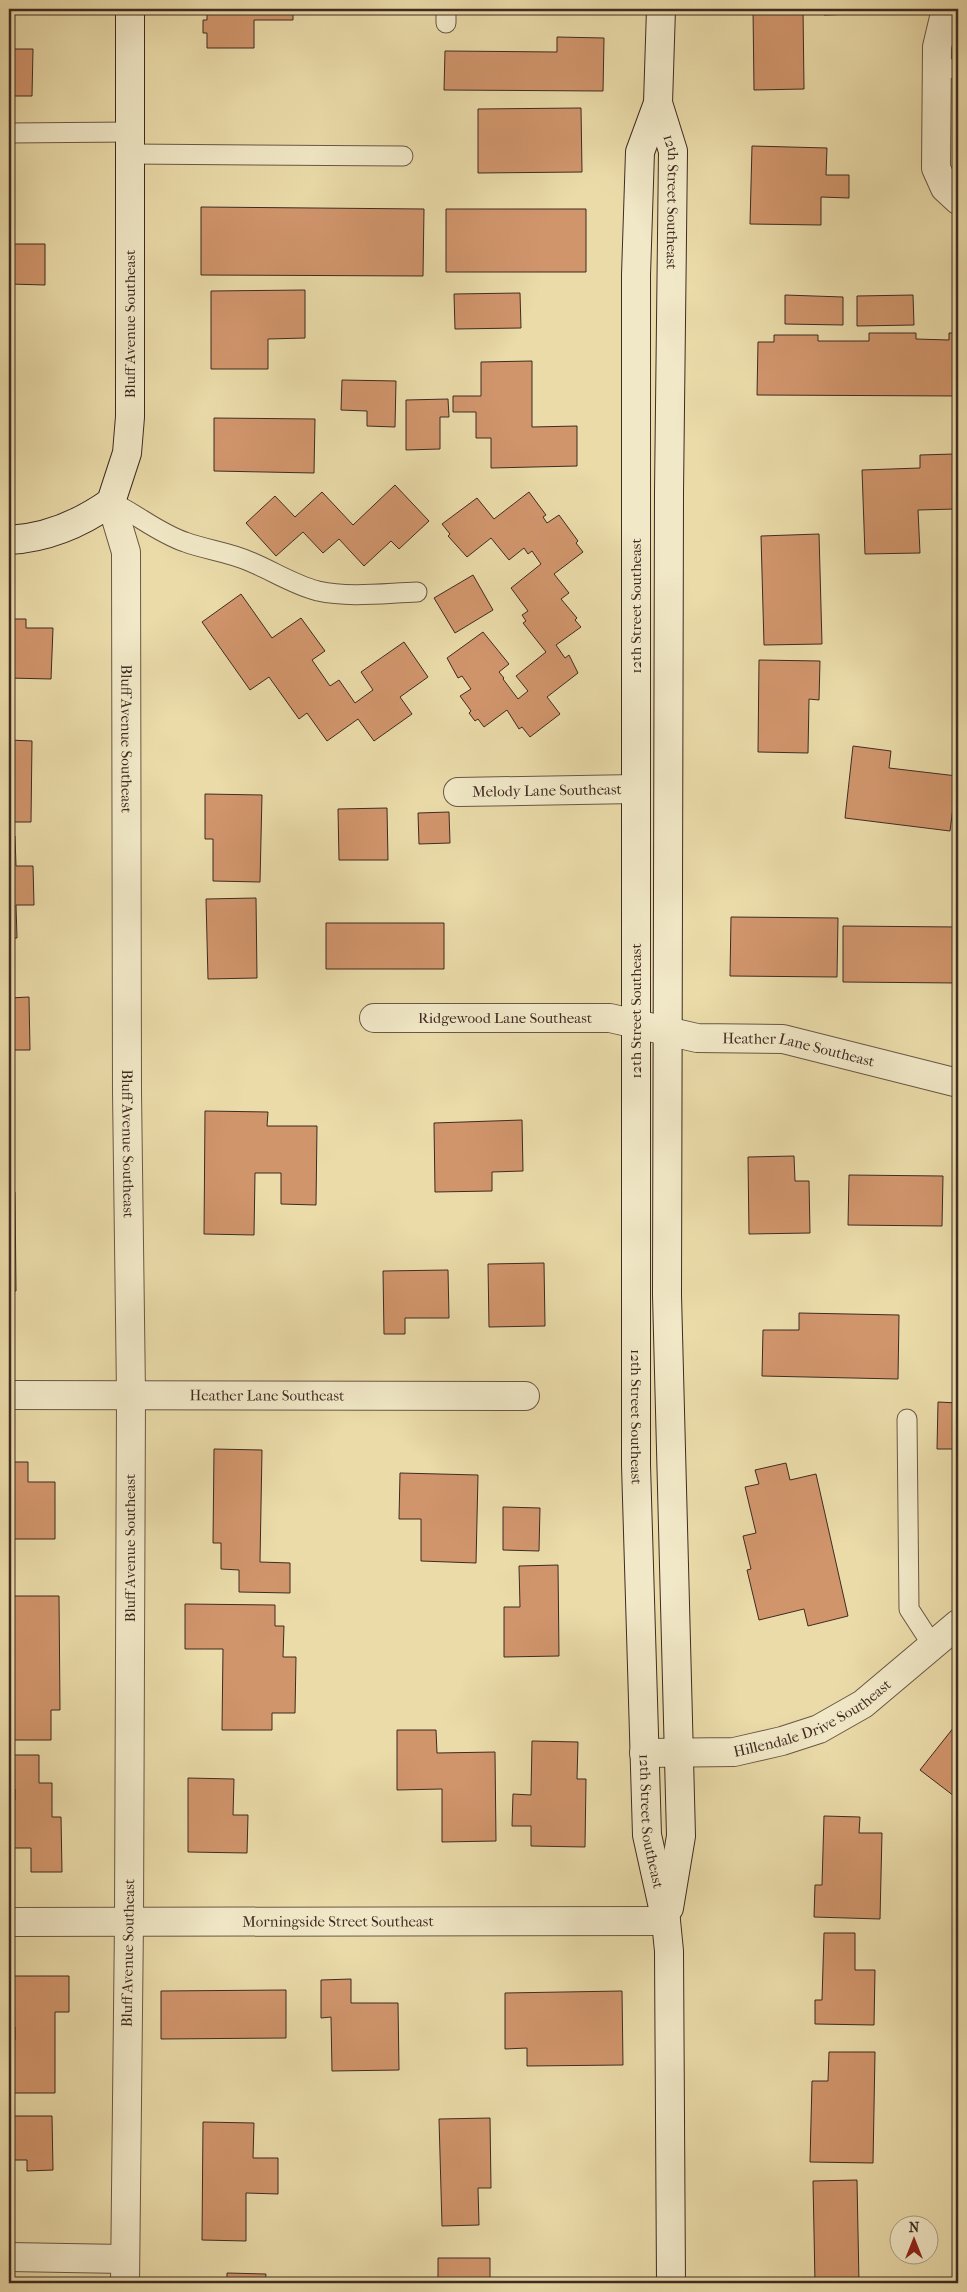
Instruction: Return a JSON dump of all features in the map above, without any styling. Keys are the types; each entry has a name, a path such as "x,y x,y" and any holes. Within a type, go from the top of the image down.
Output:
{"street":[{"name":"Bluff Avenue Southeast","path":"124,2271 129,1921 131,1394 127,1092 126,552 111,502 127,453 130,417 130,9"},
{"name":"12th Street Southeast","path":"661,9 658,103 640,152 636,265 636,1465 647,1835 666,1921 669,1979 671,2283"},
{"path":"946,9 937,47 948,69 936,168 945,188 958,200"},
{"name":"12th Street Southeast","path":"658,103 673,151 669,492 667,1295 681,1836 666,1921"},
{"path":"9,540 49,535 76,523 111,502"},
{"name":"Melody Lane Southeast","path":"458,792 636,789"},
{"name":"Ridgewood Lane Southeast","path":"374,1018 610,1018 636,1023"},
{"name":"Heather Lane Southeast","path":"636,1023 697,1038 783,1039 958,1082"},
{"name":"Heather Lane Southeast","path":"9,1395 525,1396"},
{"name":"Hillendale Drive Southeast","path":"644,1753 734,1752 782,1742 819,1729 863,1704 958,1624"},
{"name":"Morningside Street Southeast","path":"9,1922 666,1921"},
{"path":"9,2257 124,2271"}],"lane":[{"path":"9,133 130,143 403,156"},
{"path":"111,502 132,512 154,528 185,542 250,561 284,579 318,590 359,594 417,592"},
{"path":"907,1419 909,1609 933,1646"}],"building":[{"path":"207,9 293,9 293,20 254,20 254,48 207,48 207,33 203,33 203,20 207,20"},
{"path":"753,9 803,9 804,89 754,90"},
{"path":"824,9 856,9 856,14 824,15"},
{"path":"557,37 604,38 603,91 444,90 445,51 557,52"},
{"path":"9,49 33,49 32,96 9,96"},
{"path":"581,108 582,172 478,173 478,109"},
{"path":"752,146 827,148 826,175 849,175 849,198 821,197 821,225 750,224"},
{"path":"201,207 424,209 423,276 201,275"},
{"path":"446,209 586,209 586,272 446,272"},
{"path":"9,244 45,244 45,285 9,284"},
{"path":"305,290 305,338 268,339 268,369 211,369 211,291"},
{"path":"520,293 521,328 455,329 454,294"},
{"path":"785,295 843,297 843,325 785,324"},
{"path":"913,295 914,325 857,326 857,296"},
{"path":"869,333 916,333 916,339 949,340 949,333 958,333 958,396 757,395 758,342 774,342 774,335 818,335 818,341 869,341"},
{"path":"532,361 532,427 577,426 577,466 491,468 491,438 476,438 476,412 453,412 453,396 481,396 481,362"},
{"path":"342,380 396,381 395,427 367,426 367,411 341,410"},
{"path":"448,399 449,417 440,417 440,449 406,450 406,400"},
{"path":"214,418 315,419 314,473 214,471"},
{"path":"954,454 956,509 918,510 920,553 865,554 862,470 920,468 920,455"},
{"path":"395,485 429,521 399,549 391,541 364,566 339,539 323,553 303,532 276,556 246,523 275,496 295,517 322,492 353,525"},
{"path":"529,492 546,515 543,517 547,523 559,515 578,541 576,543 583,552 554,574 569,593 561,599 577,618 575,620 581,627 556,645 565,658 569,655 578,673 547,697 560,714 530,737 522,727 519,729 507,710 484,727 478,719 475,721 469,713 471,711 460,696 471,689 462,676 458,678 447,658 483,632 509,664 499,672 518,699 528,691 516,676 546,652 523,623 526,621 522,615 528,611 511,588 541,564 532,551 528,554 524,548 509,560 491,538 467,557 448,536 450,534 442,524 477,498 494,519"},
{"path":"819,534 822,644 764,645 761,536"},
{"path":"473,575 493,610 455,633 434,598"},
{"path":"241,594 272,638 301,618 325,651 312,660 330,686 339,680 355,703 373,690 361,672 404,642 428,677 400,697 412,714 374,741 358,719 327,741 307,713 299,719 269,677 250,690 202,622"},
{"path":"9,619 26,619 26,628 53,628 51,679 9,678"},
{"path":"759,660 820,661 819,700 809,699 808,753 758,752"},
{"path":"9,740 32,741 31,822 9,822"},
{"path":"853,746 891,751 889,768 957,776 950,831 845,818"},
{"path":"205,794 262,795 260,882 213,881 213,839 205,839"},
{"path":"387,808 388,860 339,860 338,809"},
{"path":"449,812 450,843 419,844 418,813"},
{"path":"15,836 16,866 33,866 34,905 16,905 17,938 9,938 9,837"},
{"path":"256,898 257,978 208,979 206,899"},
{"path":"731,917 838,918 837,977 730,976"},
{"path":"326,923 444,923 444,969 326,969"},
{"path":"843,926 958,927 958,983 843,982"},
{"path":"29,997 30,1050 9,1050 9,998"},
{"path":"205,1111 268,1112 267,1126 317,1126 316,1205 281,1204 281,1173 255,1173 254,1235 204,1234"},
{"path":"522,1120 523,1171 492,1172 492,1191 435,1192 434,1123"},
{"path":"794,1156 795,1181 809,1181 810,1233 749,1234 748,1157"},
{"path":"849,1175 943,1176 942,1226 848,1225"},
{"path":"9,1192 15,1192 16,1291 9,1291"},
{"path":"544,1263 545,1326 489,1327 488,1264"},
{"path":"448,1270 449,1318 405,1318 405,1334 384,1334 383,1271"},
{"path":"799,1313 899,1315 898,1379 762,1376 763,1330 799,1330"},
{"path":"938,1402 958,1403 958,1449 937,1449"},
{"path":"214,1449 262,1450 260,1562 290,1563 290,1593 239,1592 239,1570 221,1569 221,1543 213,1543"},
{"path":"9,1462 28,1462 28,1482 55,1482 55,1539 9,1539"},
{"path":"786,1463 790,1480 816,1474 848,1616 808,1626 804,1609 759,1620 747,1570 751,1569 743,1536 756,1533 745,1487 759,1484 755,1470"},
{"path":"400,1473 478,1475 476,1563 421,1561 421,1519 399,1519"},
{"path":"503,1507 540,1508 539,1551 503,1550"},
{"path":"558,1565 559,1656 504,1657 504,1607 520,1607 519,1566"},
{"path":"9,1596 59,1596 60,1710 51,1710 51,1740 9,1740"},
{"path":"185,1604 275,1605 275,1626 284,1626 283,1657 296,1657 295,1713 272,1713 272,1730 222,1730 223,1649 185,1649"},
{"path":"958,1722 958,1791 954,1796 920,1770"},
{"path":"397,1730 436,1730 437,1753 495,1752 496,1841 442,1842 442,1789 397,1790"},
{"path":"532,1741 578,1742 577,1779 586,1779 585,1847 531,1846 531,1826 512,1826 513,1794 531,1795"},
{"path":"9,1755 39,1755 39,1783 52,1783 52,1817 61,1817 62,1872 31,1872 31,1848 9,1848 9,1800 15,1800 15,1789 9,1789"},
{"path":"188,1778 234,1779 233,1815 248,1815 247,1853 188,1852"},
{"path":"824,1816 860,1817 859,1833 882,1833 880,1919 814,1917 815,1885 822,1885"},
{"path":"824,1933 855,1933 855,1970 875,1970 874,2025 815,2024 815,2000 822,2000"},
{"path":"9,1976 69,1976 69,2012 55,2012 55,2093 9,2093 9,2040 15,2040 15,2027 9,2027"},
{"path":"351,1979 351,2003 398,2003 399,2070 332,2071 331,2017 321,2018 321,1980"},
{"path":"286,1990 286,2038 161,2039 161,1991"},
{"path":"622,1991 623,2065 527,2066 527,2048 505,2049 505,1993"},
{"path":"829,2052 875,2052 873,2163 810,2162 812,2081 828,2081"},
{"path":"9,2116 52,2116 53,2170 27,2171 27,2160 11,2160 12,2223 9,2223"},
{"path":"490,2118 491,2188 478,2188 479,2225 442,2226 439,2119"},
{"path":"203,2122 254,2123 253,2158 278,2158 278,2194 246,2193 246,2241 202,2240"},
{"path":"857,2180 859,2283 815,2283 813,2181"},
{"path":"438,2258 490,2258 490,2283 438,2283"},
{"path":"227,2273 266,2274 265,2283 227,2283"}]}
